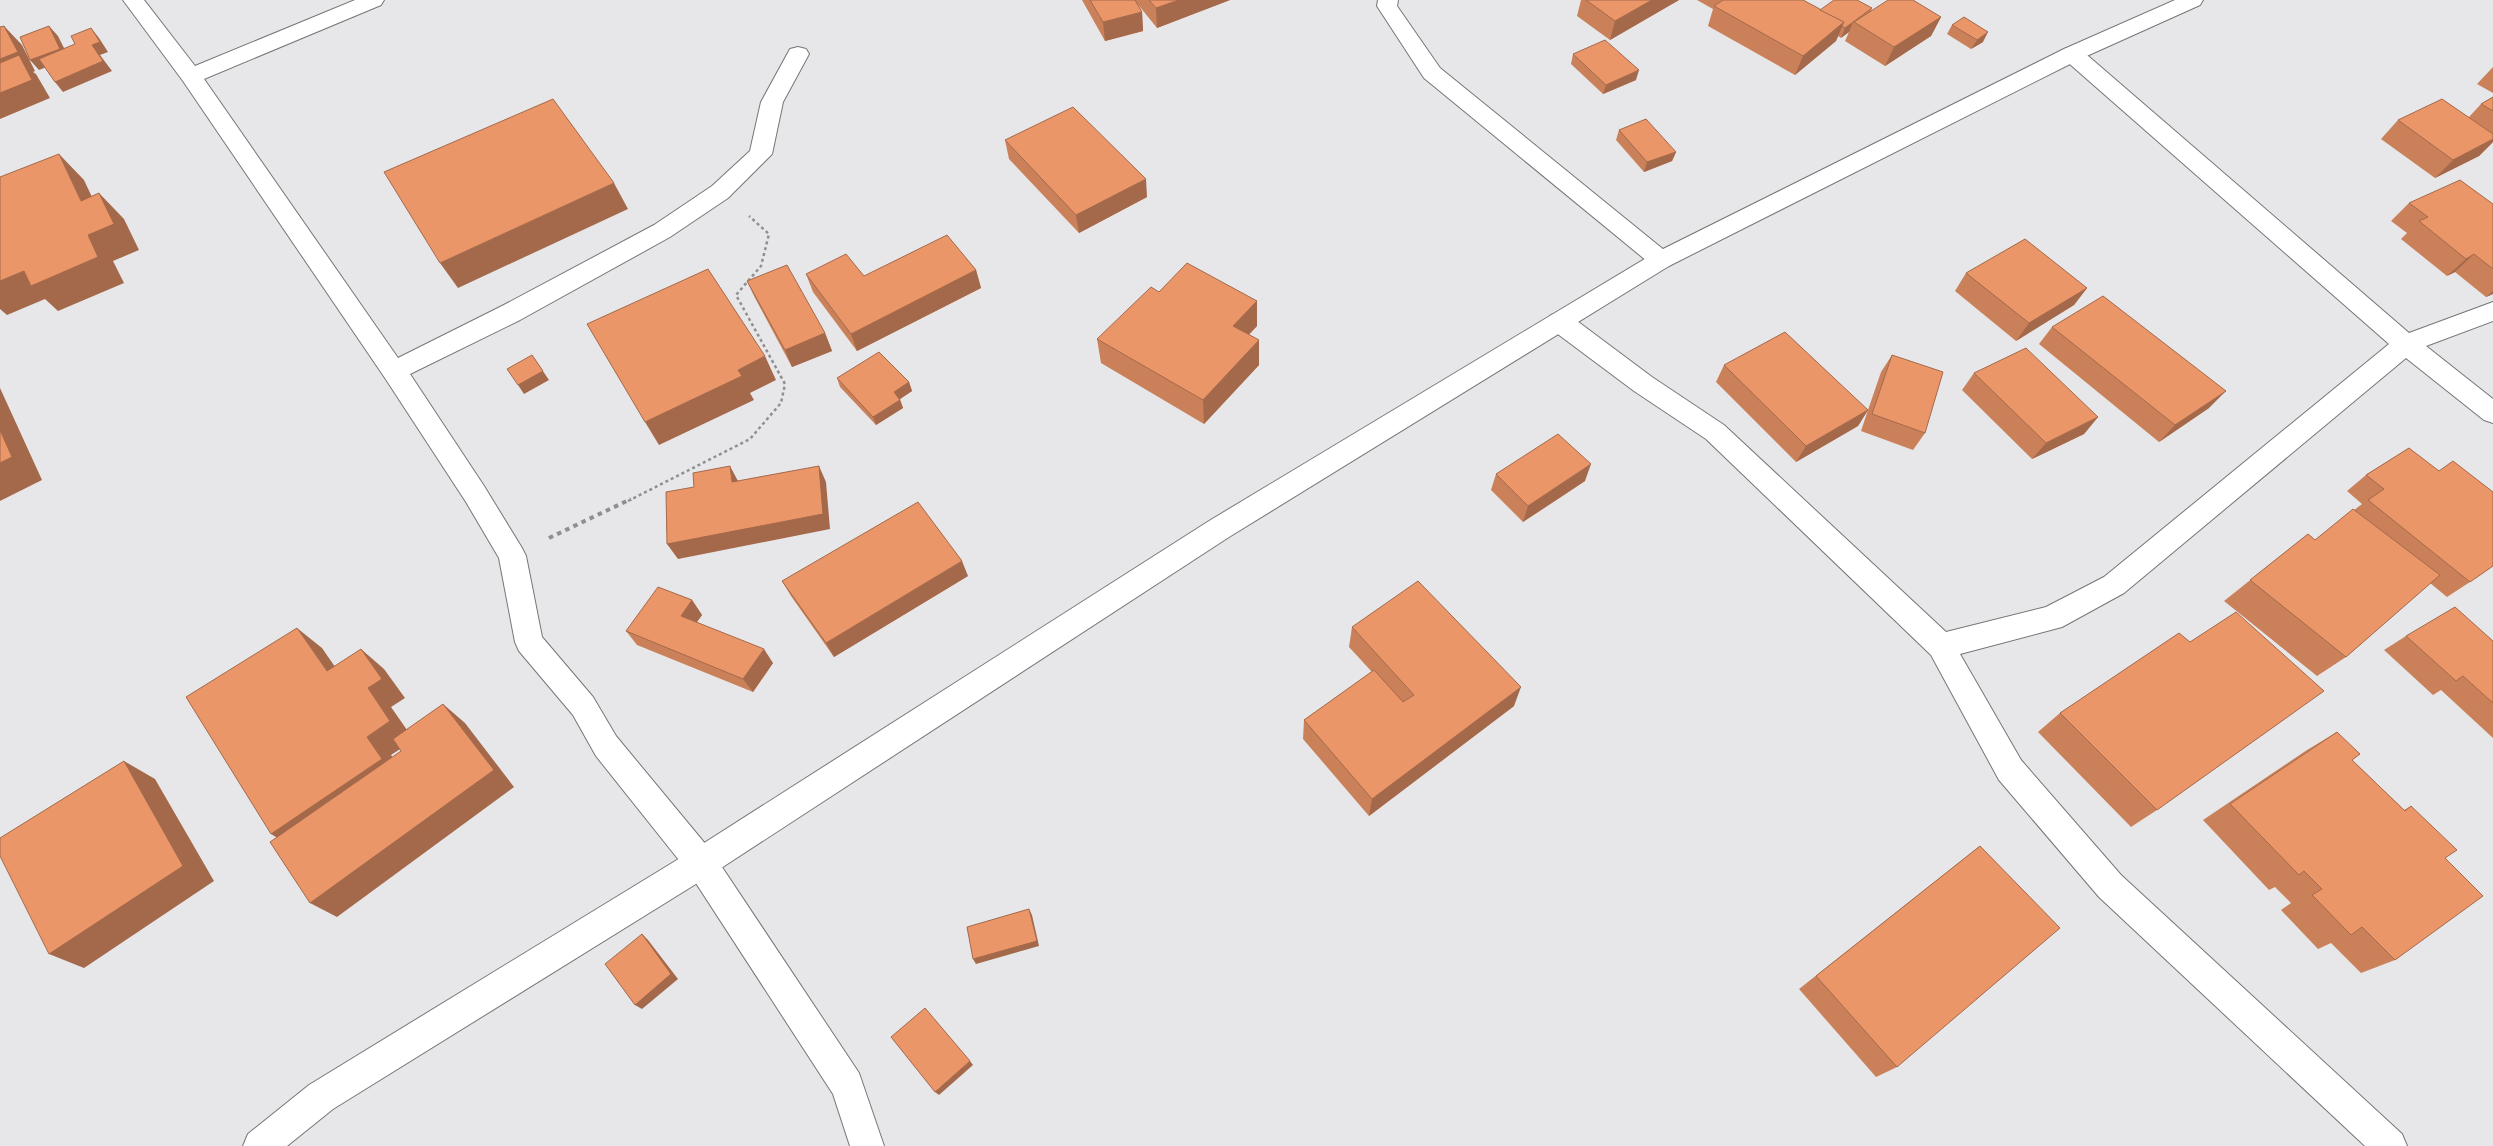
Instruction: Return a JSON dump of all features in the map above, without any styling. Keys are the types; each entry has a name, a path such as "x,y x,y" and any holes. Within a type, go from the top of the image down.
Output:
{"street":[{"path":"133,0 191,76 394,370 475,494 512,556 529,642 583,706 606,746 701,863 847,1085 867,1146"},
{"path":"191,76 374,0"},
{"path":"1388,0 1388,6 1432,73 1661,260"},
{"path":"260,1146 321,1097 701,863 1219,529 1661,260 2072,54 2193,0"},
{"path":"394,370 511,313 653,236 720,192 761,154 772,102 798,54"},
{"path":"2072,54 2406,344 2493,413"},
{"path":"1941,646 2052,618 2114,585 2406,344 2493,311"},
{"path":"1560,322 1643,384 1715,432 1941,646 2010,770 2110,886 2390,1146"}],"path":[{"path":"512,556 678,477 750,438 781,403 785,384 736,295 761,266 769,234 720,192"}],"building":[{"path":"1090,0 1135,0 1142,12 1103,22"},
{"path":"1149,0 1179,0 1156,8"},
{"path":"1586,0 1652,0 1615,21"},
{"path":"1723,0 1803,0 1844,22 1803,56 1714,6"},
{"path":"1834,0 1857,0 1872,8 1845,28 1842,26 1844,22 1820,10"},
{"path":"1888,0 1913,0 1941,17 1894,47 1854,22"},
{"path":"1964,17 1988,32 1977,40 1952,25"},
{"path":"4,26 18,52 0,59 0,27"},
{"path":"49,26 60,49 30,60 20,37"},
{"path":"91,28 100,42 92,45 103,61 55,82 39,59 75,44 71,36"},
{"path":"1605,40 1639,70 1606,85 1573,54"},
{"path":"19,55 32,80 0,93 0,63"},
{"path":"2493,97 2493,111 2481,104"},
{"path":"553,99 614,183 440,263 384,172"},
{"path":"2442,99 2493,134 2493,139 2453,160 2398,120"},
{"path":"1073,107 1146,179 1076,215 1005,140"},
{"path":"1646,119 1676,152 1647,162 1619,130"},
{"path":"59,154 81,201 99,193 114,224 88,235 98,257 31,286 24,271 0,281 0,177"},
{"path":"2460,180 2493,204 2493,269 2474,254 2466,259 2419,221 2428,217 2409,203"},
{"path":"947,235 976,270 851,334 806,274 846,254 864,276"},
{"path":"2025,239 2087,288 2029,323 1966,273"},
{"path":"1187,263 1257,301 1233,326 1259,340 1203,400 1097,339 1151,287 1159,292"},
{"path":"787,265 825,333 785,350 747,281"},
{"path":"708,269 765,356 738,370 742,376 645,422 587,324"},
{"path":"2103,296 2226,391 2175,425 2052,327"},
{"path":"1785,332 1868,410 1806,446 1724,365"},
{"path":"2026,348 2098,417 2046,443 1974,373"},
{"path":"879,352 909,382 894,392 900,400 873,417 837,378"},
{"path":"532,355 543,371 518,385 507,369"},
{"path":"1892,355 1943,372 1925,433 1872,414"},
{"path":"0,430 12,457 0,463"},
{"path":"1558,434 1591,464 1528,506 1496,474"},
{"path":"2409,448 2439,471 2453,461 2493,492 2493,566 2470,582 2368,500 2384,489 2366,475"},
{"path":"730,466 732,482 819,466 823,514 667,544 666,492 694,487 693,473"},
{"path":"918,502 962,561 826,643 782,581"},
{"path":"2353,509 2440,575 2346,657 2250,580 2308,534 2315,540"},
{"path":"1418,581 1521,687 1372,799 1304,720 1374,670 1403,702 1414,695 1352,627"},
{"path":"658,587 692,600 681,616 764,649 743,679 626,631"},
{"path":"2455,607 2493,641 2493,703 2463,676 2456,681 2406,636"},
{"path":"2236,612 2324,691 2157,810 2060,713 2179,633 2190,642"},
{"path":"297,628 327,671 361,649 382,679 368,688 390,721 367,737 382,759 271,834 186,697"},
{"path":"443,704 494,770 310,903 270,842 401,751 393,739"},
{"path":"2337,732 2360,754 2352,760 2405,811 2411,806 2457,850 2445,858 2483,896 2395,960 2362,927 2351,935 2312,895 2322,889 2304,871 2299,875 2230,804"},
{"path":"124,761 183,866 49,954 0,856 0,838"},
{"path":"1980,846 2060,928 1897,1067 1816,976"},
{"path":"1029,909 1037,941 973,959 967,927"},
{"path":"642,934 671,974 635,1005 605,964"},
{"path":"925,1008 970,1061 935,1092 891,1037"}]}
